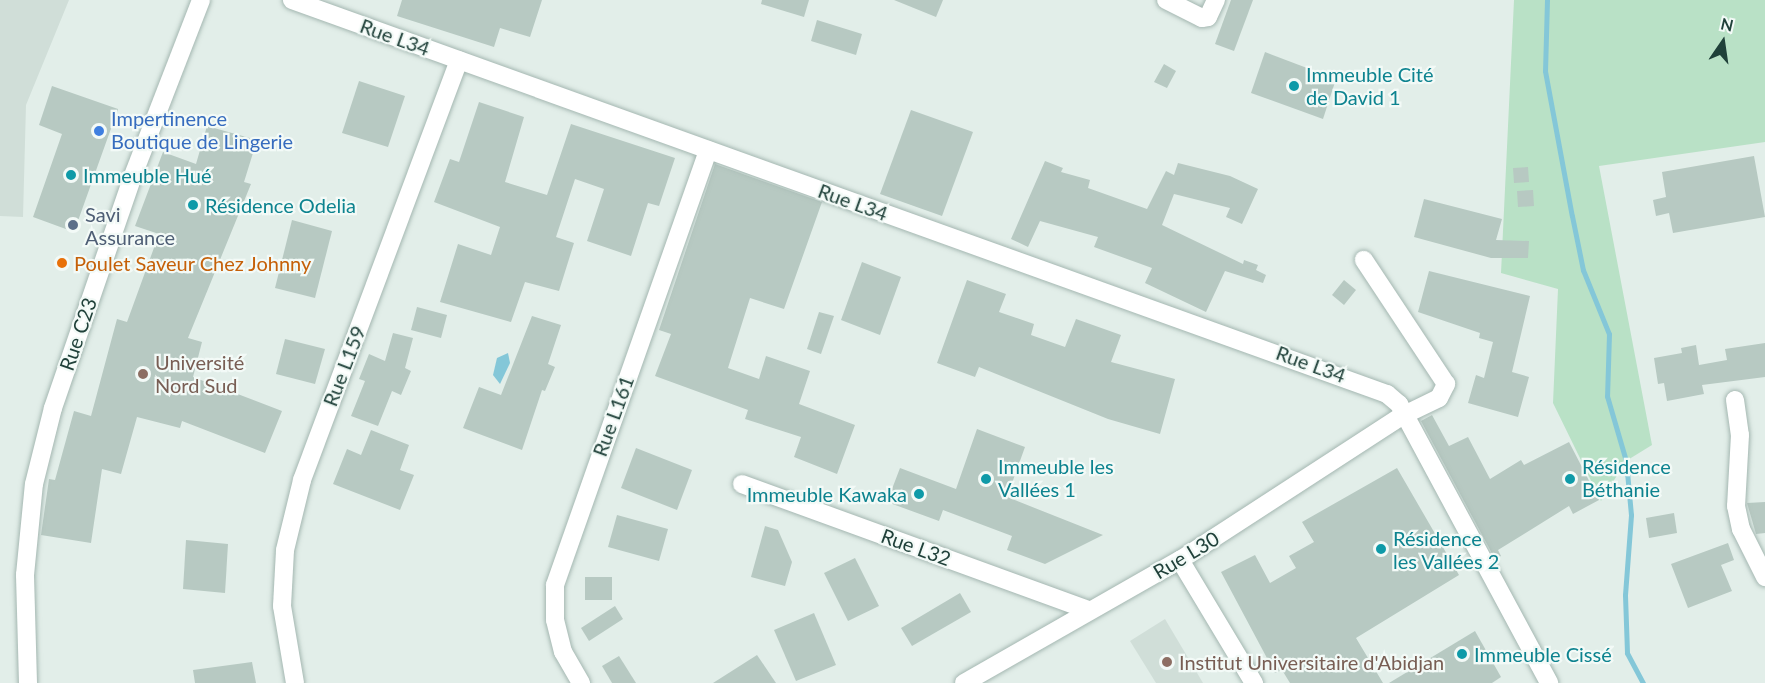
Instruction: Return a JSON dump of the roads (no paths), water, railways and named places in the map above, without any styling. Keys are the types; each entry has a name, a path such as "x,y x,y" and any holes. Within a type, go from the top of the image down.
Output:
{"street":[{"name":"Rue C23","path":"28,683 24,575 34,484 53,408 132,178 201,0"},
{"name":"Rue L34","path":"292,0 1373,387 1399,405 1402,416 1550,683"},
{"path":"1166,0 1202,18 1208,17 1216,0"},
{"name":"Rue L159","path":"295,683 282,606 285,550 302,480 459,60"},
{"name":"Rue L161","path":"581,683 563,652 555,620 555,585 708,150"},
{"name":"Rue L30","path":"964,683 1180,560 1402,416 1439,398 1446,384 1364,260"},
{"path":"1735,400 1740,435 1736,506 1741,529 1765,577"},
{"name":"Rue L32","path":"742,484 1089,610"},
{"path":"1180,560 1254,683"}],"water":[{"path":"508,353 510,363 500,384 493,375 497,358"}],"waterway":[{"path":"1547,0 1545,71 1583,270 1609,334 1607,396 1626,461 1631,515 1625,595 1627,653 1643,683"}],"place":[{"name":"Immeuble Cité de David 1","path":"1294,86"},
{"name":"Impertinence Boutique de Lingerie","path":"99,131"},
{"name":"Immeuble Hué","path":"71,175"},
{"name":"Résidence Odelia","path":"193,205"},
{"name":"Savi Assurance","path":"73,225"},
{"name":"Poulet Saveur Chez Johnny","path":"62,263"},
{"name":"Université Nord Sud","path":"143,374"},
{"name":"Immeuble les Vallées 1","path":"986,479"},
{"name":"Résidence Béthanie","path":"1570,479"},
{"name":"Immeuble Kawaka","path":"919,494"},
{"name":"Résidence les Vallées 2","path":"1381,549"},
{"name":"Immeuble Cissé","path":"1462,654"},
{"name":"Institut Universitaire d'Abidjan","path":"1167,662"}]}
